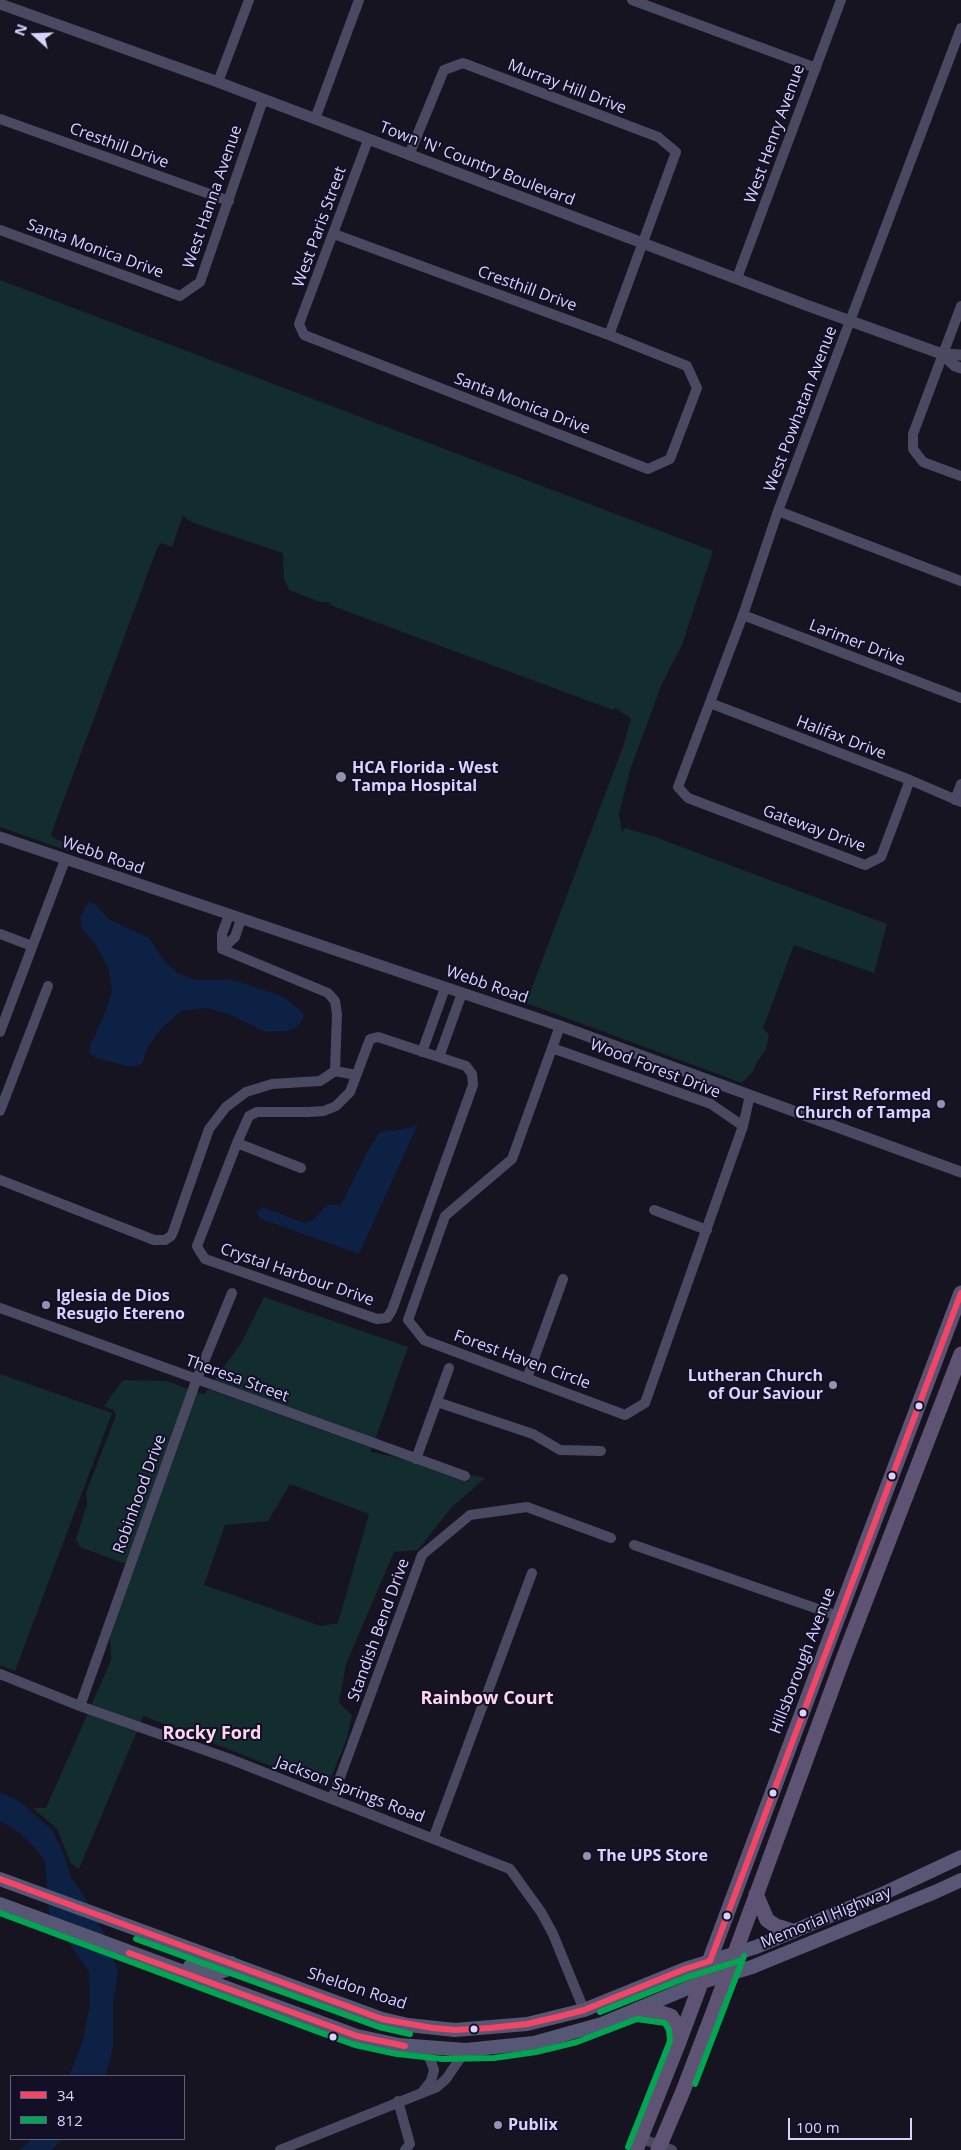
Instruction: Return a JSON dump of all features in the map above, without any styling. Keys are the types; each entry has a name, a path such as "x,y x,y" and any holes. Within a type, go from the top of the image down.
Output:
{"main road":[{"name":"Hillsborough Avenue","path":"638,2144 680,2042 838,1616 961,1293"},
{"path":"945,1396 941,1387 955,1342 946,1334"},
{"path":"663,2149 816,1733 961,1354"},
{"path":"920,1461 913,1448 928,1401 929,1378"},
{"path":"879,1566 873,1556 907,1466 906,1460 900,1453"},
{"path":"844,1659 838,1640 858,1586 856,1570"},
{"path":"797,1726 816,1733"},
{"name":"Memorial Highway","path":"710,1961 736,1953 880,1895 961,1857"},
{"name":"Sheldon Road","path":"0,1879 382,2019 432,2028 455,2030 527,2024 584,2010 685,1968 710,1961"},
{"name":"Memorial Highway","path":"702,1982 752,1967 961,1880"},
{"path":"756,1894 767,1920 776,1926 792,1931"},
{"path":"0,1904 356,2036 421,2048 466,2050 534,2043 575,2033 702,1982"},
{"path":"136,1955 164,1958 216,1973 226,1970 231,1963"},
{"path":"636,2010 659,2012 671,2016 678,2027 680,2042"}],"street":[{"path":"218,82 249,0"},
{"path":"315,119 359,0"},
{"path":"632,0 816,68"},
{"name":"West Henry Avenue","path":"737,278 841,0"},
{"name":"Town 'N' Country Boulevard","path":"0,4 218,82 851,321 942,354 961,355"},
{"name":"West Powhatan Avenue","path":"688,798 678,787 743,615 778,512 961,28"},
{"name":"Murray Hill Drive","path":"409,155 444,70 463,63 658,137 676,152 642,243"},
{"name":"West Hanna Avenue","path":"180,296 200,282 262,100"},
{"name":"Cresthill Drive","path":"0,119 229,201"},
{"name":"West Paris Street","path":"299,324 368,140"},
{"name":"Santa Monica Drive","path":"0,230 180,296"},
{"name":"Cresthill Drive","path":"334,234 609,335 687,366 696,388"},
{"path":"609,335 642,243"},
{"path":"961,306 913,434 913,449 923,462 961,476"},
{"name":"Santa Monica Drive","path":"299,324 304,335 648,469 670,459 696,388"},
{"name":"Town 'N' Country Boulevard","path":"942,354 955,366 961,368"},
{"path":"778,512 961,581"},
{"name":"Larimer Drive","path":"743,615 961,698"},
{"name":"Halifax Drive","path":"710,703 910,780 958,801"},
{"name":"Gateway Drive","path":"688,798 865,865 881,857 910,780"},
{"path":"958,801 961,784"},
{"name":"Webb Road","path":"0,837 560,1026 961,1172"},
{"path":"0,1032 65,860"},
{"path":"222,949 222,934 229,915"},
{"path":"222,949 234,937 241,919"},
{"path":"0,934 32,946"},
{"path":"222,949 328,993 335,1001 337,1014 335,1071"},
{"path":"0,1110 48,986"},
{"path":"422,1052 446,988"},
{"path":"439,1057 462,993"},
{"name":"Forest Haven Circle","path":"560,1026 512,1159 445,1216 408,1320 424,1340 625,1415 645,1403 743,1126 750,1095"},
{"name":"Crystal Harbour Drive","path":"378,1037 422,1052 466,1066 472,1074 473,1085 392,1310 387,1318 377,1319 205,1259 197,1246 248,1116 257,1112 324,1111 336,1106 350,1092 370,1039 378,1037"},
{"name":"Wood Forest Drive","path":"552,1048 711,1104 743,1126"},
{"path":"0,1180 154,1240 165,1240 173,1232 209,1129 226,1108 246,1092 272,1084 320,1081 335,1071 356,1075"},
{"path":"237,1143 301,1168"},
{"path":"654,1210 707,1230"},
{"path":"527,1378 563,1279"},
{"name":"Robinhood Drive","path":"80,1706 196,1381 232,1293"},
{"name":"Theresa Street","path":"0,1308 196,1381 466,1476"},
{"path":"416,1459 449,1368"},
{"path":"437,1402 533,1434 560,1450 601,1451"},
{"name":"Standish Bend Drive","path":"332,1799 422,1556 470,1515 527,1507 611,1538"},
{"path":"634,1545 838,1616"},
{"path":"433,1838 532,1573"},
{"name":"Jackson Springs Road","path":"0,1674 80,1706 230,1759 510,1869 541,1912 553,1934 584,2010"},
{"path":"421,2048 430,2059 434,2070 431,2081 422,2091"},
{"path":"280,2150 422,2091 437,2087 446,2079 466,2050"},
{"path":"398,2101 408,2147"},
{"path":"638,2144 663,2149"}],"green space":[{"path":"0,280 713,551 682,645 661,686 630,770 619,814 622,832 625,828 655,837 887,924 874,973 794,945 763,1028 769,1035 766,1049 754,1070 742,1083 526,1003 623,747 631,718 615,708 613,710 330,605 332,603 320,602 289,590 284,579 283,553 194,523 183,516 172,547 162,543 158,546 51,834 53,838 70,845 68,851 0,827"},
{"path":"264,1297 408,1347 375,1440 213,1382 242,1342"},
{"path":"0,1374 112,1413 15,1671 0,1665"},
{"path":"123,1380 167,1381 188,1389 126,1564 80,1547 76,1539 87,1504 86,1493 116,1415 114,1410 104,1406"},
{"path":"208,1389 372,1448 371,1452 408,1460 468,1482 471,1475 485,1478 450,1509 418,1550 394,1552 346,1664 339,1703 352,1715 347,1738 327,1788 144,1716 140,1723 91,1706 111,1660 110,1637 197,1392 204,1394","holes":["290,1484 369,1514 338,1623 321,1626 204,1585 225,1525 268,1521"]},
{"path":"88,1713 137,1731 79,1869 71,1864 57,1829 33,1808 46,1808"}],"water":[{"path":"89,902 95,904 110,920 149,938 165,962 178,973 192,979 230,979 284,997 303,1013 303,1019 297,1027 288,1031 266,1032 229,1014 206,1008 181,1011 159,1031 148,1047 142,1064 130,1067 94,1057 89,1053 90,1046 107,1008 112,990 108,967 93,941 82,929 80,917"},
{"path":"418,1124 359,1254 259,1218 257,1212 263,1207 304,1223 313,1220 327,1205 341,1205 366,1154 380,1132 405,1129"},
{"path":"0,1792 22,1803 53,1831 64,1854 71,1877 84,1896 103,1932 118,1971 113,2003 113,2046 106,2075 69,2075 82,2043 90,2006 89,1972 49,1913 45,1861 32,1844 17,1831 0,1821"},
{"path":"31,2140 62,2140 51,2150 19,2150"}],"pier":[{"path":"49,1917 108,1939 115,1957 63,1938"}],"transit line":[{"name":"34","path":"0,1879 382,2019 433,2028 455,2030 490,2028 527,2024 557,2017 584,2010 685,1969 710,1961 961,1293"},
{"name":"812","path":"0,1913 355,2045 397,2054 443,2059 494,2058 536,2052 577,2042 637,2019 665,2023 669,2030 670,2041 628,2147"},
{"name":"812","path":"136,1939 379,2027 410,2034"},
{"name":"34","path":"129,1953 357,2036 405,2046"},
{"name":"812","path":"695,2084 744,1956"},
{"name":"812","path":"600,2012 688,1977 739,1961"}],"place":[{"name":"HCA Florida - West Tampa Hospital","path":"341,777"},
{"name":"First Reformed Church of Tampa","path":"941,1104"},
{"name":"Iglesia de Dios Resugio Etereno","path":"46,1305"},
{"name":"Lutheran Church of Our Saviour","path":"833,1385"},
{"name":"The UPS Store","path":"587,1856"},
{"name":"Publix","path":"498,2125"}],"district":[{"name":"Rainbow Court","path":"487,1699"},
{"name":"Rocky Ford","path":"212,1734"}]}
